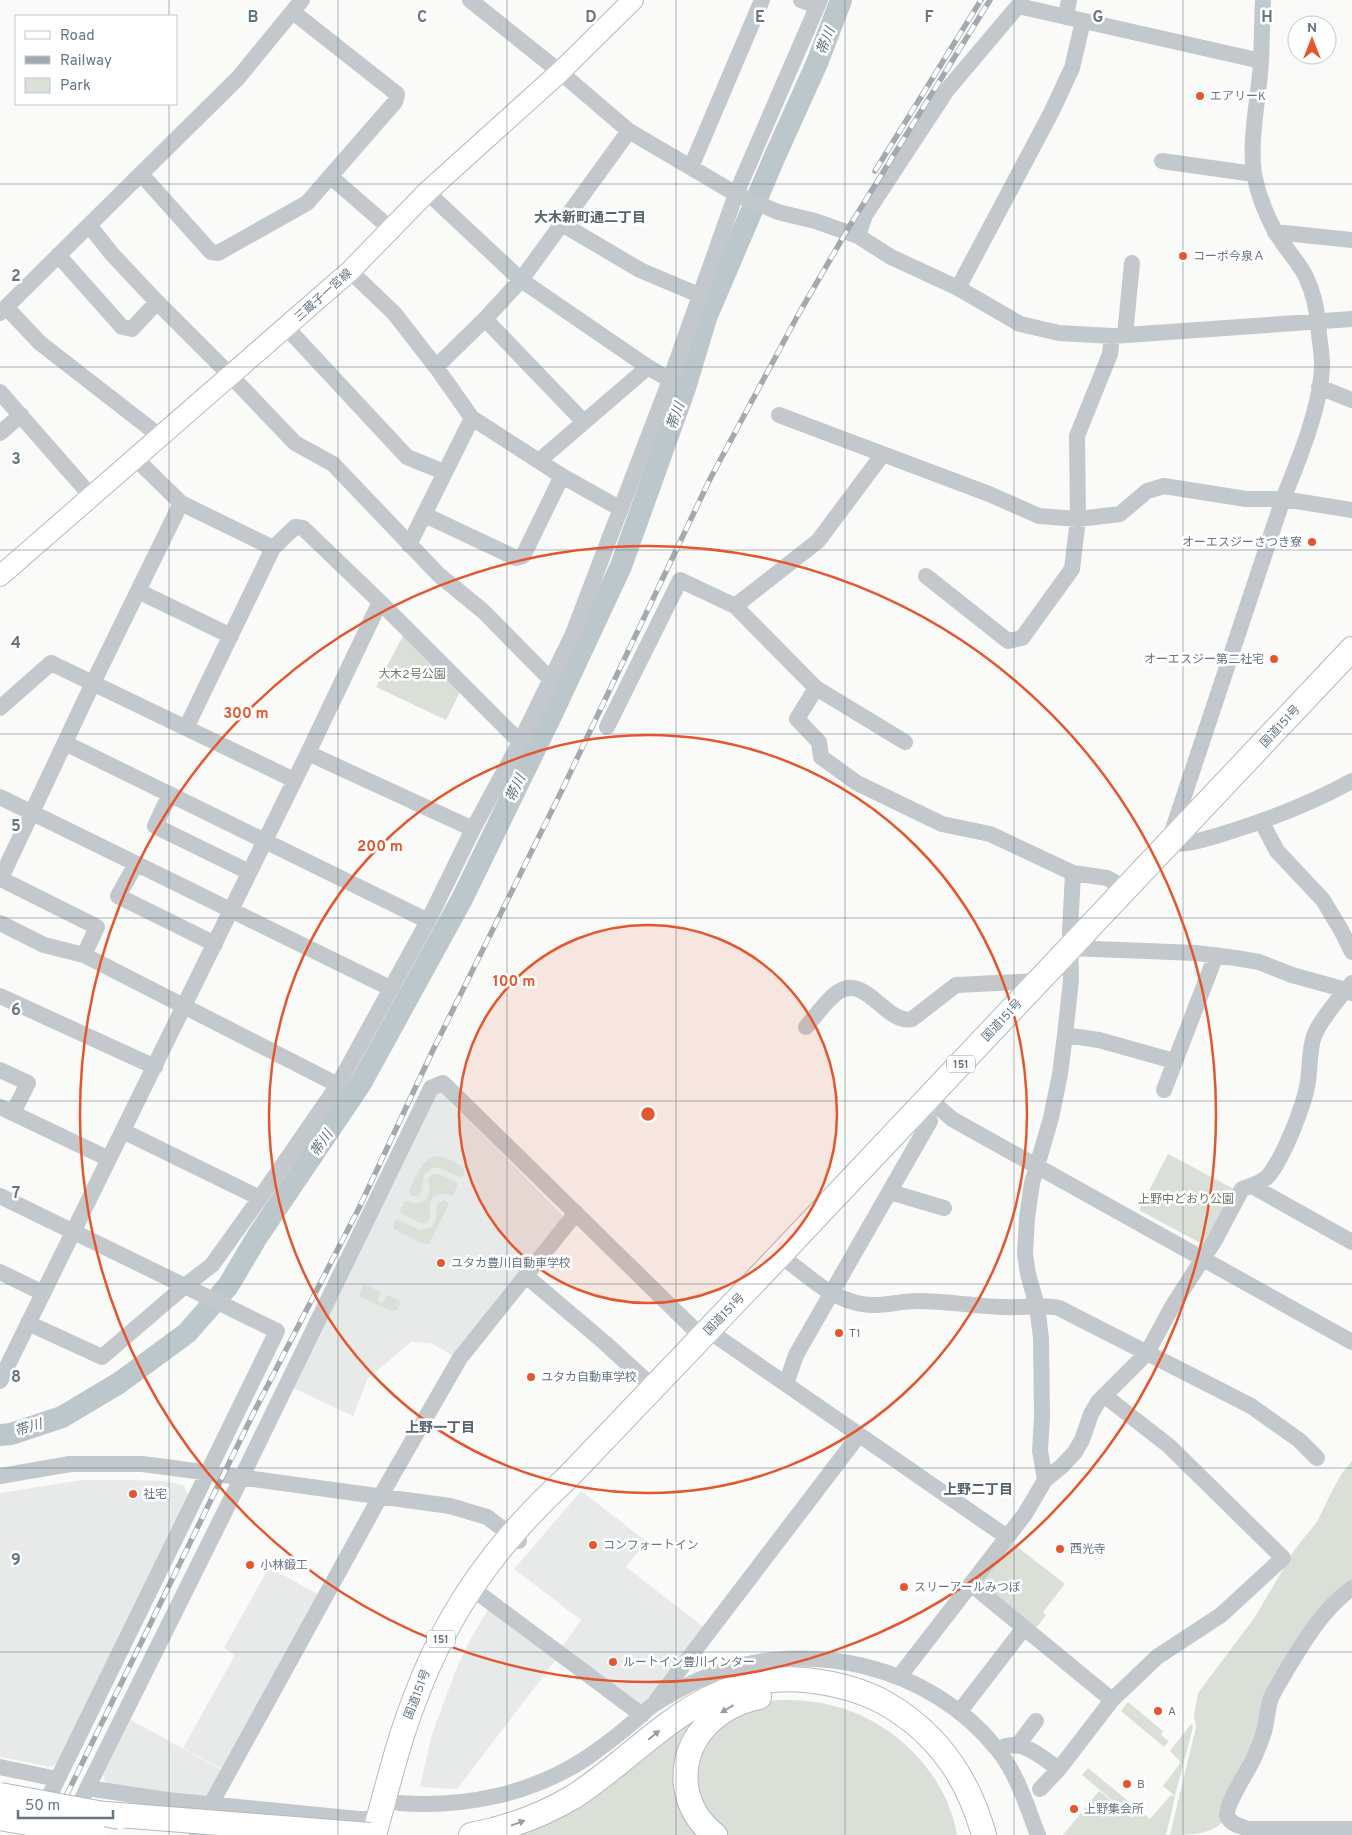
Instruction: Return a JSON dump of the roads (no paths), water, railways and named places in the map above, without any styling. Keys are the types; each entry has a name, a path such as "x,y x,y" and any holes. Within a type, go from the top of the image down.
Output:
{"highway":[{"name":"国道151号","path":"374,1829 406,1723 429,1665 452,1617 484,1568 549,1509 568,1477 780,1256 929,1110 1039,980 1352,649"},
{"name":"国道151号","path":"374,1829 399,1803 419,1725 433,1688 461,1627 515,1538"},
{"path":"471,1835 509,1826 531,1818 574,1796 593,1784 671,1721 701,1701 726,1690 751,1683 776,1680 816,1681 842,1687 882,1701 904,1715 926,1733 955,1766 975,1806 984,1835"},
{"path":"715,1835 708,1830 693,1811 687,1790 687,1759 695,1739 710,1720 740,1702 762,1696 791,1694 826,1697 852,1704 877,1716 898,1730 926,1755 944,1778 960,1807 970,1835"},
{"path":"0,1795 100,1825 374,1829"},
{"path":"0,1818 241,1835"}],"main road":[{"name":"三蔵子一宮線","path":"0,576 350,271 427,192 560,72 633,0"}],"street":[{"path":"470,0 560,72 629,131 740,195 778,212 815,221 858,236 891,257 958,288 1020,324 1059,334 1119,335 1352,319"},
{"path":"691,167 762,0"},
{"path":"28,1323 102,1357 192,1288 212,1265 338,1085 428,921 572,636 670,380 699,295 818,3 801,0"},
{"path":"1066,17 1069,0"},
{"path":"1263,0 1261,61 1255,113 1254,174 1260,200 1275,232 1305,275 1312,292 1318,321 1322,365 1315,407 1295,470 1283,499 1168,844 1185,844 1261,821 1326,795 1352,781"},
{"path":"141,174 211,252 218,253 307,203 395,102 397,94 298,6 238,78 3,310 40,343 161,437"},
{"path":"858,236 865,215 947,90 1018,6 1261,61"},
{"path":"958,288 1064,86 1072,68 1083,21"},
{"path":"436,367 486,319 521,280 629,131"},
{"path":"1162,161 1254,174"},
{"path":"330,177 391,230"},
{"path":"427,192 521,280 670,380"},
{"path":"562,224 640,270 699,295"},
{"path":"89,225 111,253 157,302 295,443 333,464 439,575 483,611 550,679"},
{"path":"1275,232 1352,240"},
{"path":"58,255 122,327 132,329 157,302"},
{"path":"926,576 1008,641 1022,638 1072,569 1078,519 1077,436 1119,335 1132,263"},
{"path":"350,271 394,313 436,367 472,418 540,460 562,476 621,509"},
{"path":"486,319 584,422"},
{"path":"286,327 407,457 444,472"},
{"path":"540,460 648,367"},
{"path":"1319,387 1352,400"},
{"path":"0,392 92,497"},
{"path":"0,434 21,415"},
{"path":"779,415 989,494 1039,516 1078,519 1120,514 1147,491 1164,486 1246,499 1283,499 1352,510"},
{"path":"409,545 472,418"},
{"path":"735,606 818,541 883,454"},
{"path":"136,459 181,503 273,548"},
{"path":"425,515 516,558 522,556 562,476"},
{"path":"84,955 96,927 0,880 181,503"},
{"path":"186,728 273,548 295,527 304,528 520,742"},
{"path":"607,727 680,580 735,606 816,688 905,742"},
{"path":"138,591 231,636"},
{"path":"0,1381 215,944 380,602"},
{"path":"0,708 51,663 294,780"},
{"path":"816,688 797,720 819,742 821,757 857,782 942,824 990,834 1073,873 1108,878 1126,889"},
{"path":"65,743 428,921"},
{"path":"308,753 473,829"},
{"path":"170,794 155,826 249,872"},
{"path":"0,797 392,988"},
{"path":"1261,821 1277,851 1322,900 1352,952"},
{"path":"136,864 118,896 215,944"},
{"path":"1045,1480 1040,1451 1042,1416 1041,1338 1037,1306 1028,1274 1025,1254 1027,1218 1032,1183 1038,1166 1060,1074 1065,1035 1071,980 1070,948 1073,873"},
{"path":"0,923 44,945 84,955 338,1085"},
{"path":"899,1677 1025,1514 1045,1480 1062,1466 1074,1452 1082,1440 1091,1414 1104,1396 1147,1353 1173,1305 1215,1240 1242,1189 1252,1186 1268,1176 1286,1144 1300,1112 1308,1084 1313,1038 1317,1029 1350,989 1292,975 1259,962 1216,955 1070,948"},
{"path":"1164,1090 1216,955"},
{"path":"806,1027 837,992 845,988 868,995 896,1017 904,1020 912,1019 956,985 1039,980"},
{"path":"0,996 155,1066"},
{"path":"1065,1035 1099,1040 1174,1061"},
{"path":"0,1070 28,1083 7,1110 109,1159"},
{"path":"65,1835 431,1088 443,1083 576,1214 705,1334 786,1384 1007,1537"},
{"path":"786,1384 796,1355 890,1192 929,1110 948,1116 1352,1342"},
{"path":"123,1131 260,1198"},
{"path":"1252,1186 1352,1242"},
{"path":"890,1192 944,1208"},
{"path":"0,1196 278,1331 30,1835"},
{"path":"197,1835 211,1804 380,1497 460,1358 576,1214"},
{"path":"780,1256 831,1294 852,1302 868,1305 889,1305 919,1301 1004,1307 1049,1306 1068,1311 1252,1406 1300,1440 1317,1458"},
{"path":"0,1272 43,1293"},
{"path":"526,1276 605,1343 654,1388"},
{"path":"1040,1789 1059,1770 1112,1700 1157,1657 1221,1614 1283,1558 1169,1446 1104,1396"},
{"path":"647,1710 860,1435"},
{"path":"0,1476 46,1467 97,1463 142,1464 450,1506 487,1517 515,1538"},
{"path":"970,1584 1112,1700"},
{"path":"1352,1588 1339,1598 1316,1625 1277,1686 1271,1698 1258,1749 1246,1776 1231,1800 1227,1815 1234,1824 1248,1829 1352,1829"},
{"path":"481,1594 647,1710"},
{"path":"960,1711 1024,1628"},
{"path":"399,1803 430,1804 470,1801 500,1796 533,1785 586,1758 647,1710 709,1675 757,1662 803,1658 829,1660 878,1669 938,1696 960,1711 998,1750 1012,1774 1038,1835"},
{"path":"1018,1745 1036,1721"},
{"path":"998,1750 1004,1746 1018,1745 1027,1748 1059,1770"},
{"path":"0,1767 56,1779"},
{"path":"87,1788 167,1800 211,1804 374,1829"},
{"path":"353,1835 374,1829"}],"waterway":[{"name":"帯川","path":"0,1435 11,1434 62,1417 119,1383 187,1333 228,1286 257,1237 361,1083 462,899 552,714 621,566 685,388 706,318 817,63 841,0"}],"railway":[{"path":"875,171 981,0"},
{"path":"47,1835 255,1410 359,1208 433,1050 563,788 710,479 798,315 849,227 990,0"}],"place":[{"name":"エアリーK","path":"1200,96"},
{"name":"コーポ今泉Ａ","path":"1183,256"},
{"name":"オーエスジーさつき寮","path":"1312,542"},
{"name":"オーエスジー第二社宅","path":"1274,659"},
{"name":"ユタカ豊川自動車学校","path":"441,1263"},
{"name":"T1","path":"839,1333"},
{"name":"ユタカ自動車学校","path":"531,1377"},
{"name":"社宅","path":"133,1494"},
{"name":"コンフォートイン","path":"593,1545"},
{"name":"西光寺","path":"1060,1549"},
{"name":"小林鍛工","path":"250,1565"},
{"name":"スリーアールみつぼ","path":"904,1587"},
{"name":"ルートイン豊川インター","path":"613,1662"},
{"name":"A","path":"1158,1711"},
{"name":"B","path":"1127,1784"},
{"name":"上野集会所","path":"1074,1809"}],"district":[{"name":"大木新町通二丁目","path":"590,217"},
{"name":"上野一丁目","path":"440,1427"},
{"name":"上野二丁目","path":"978,1489"}],"park label":[{"name":"大木2号公園","path":"412,674"},
{"name":"上野中どおり公園","path":"1186,1199"}]}
